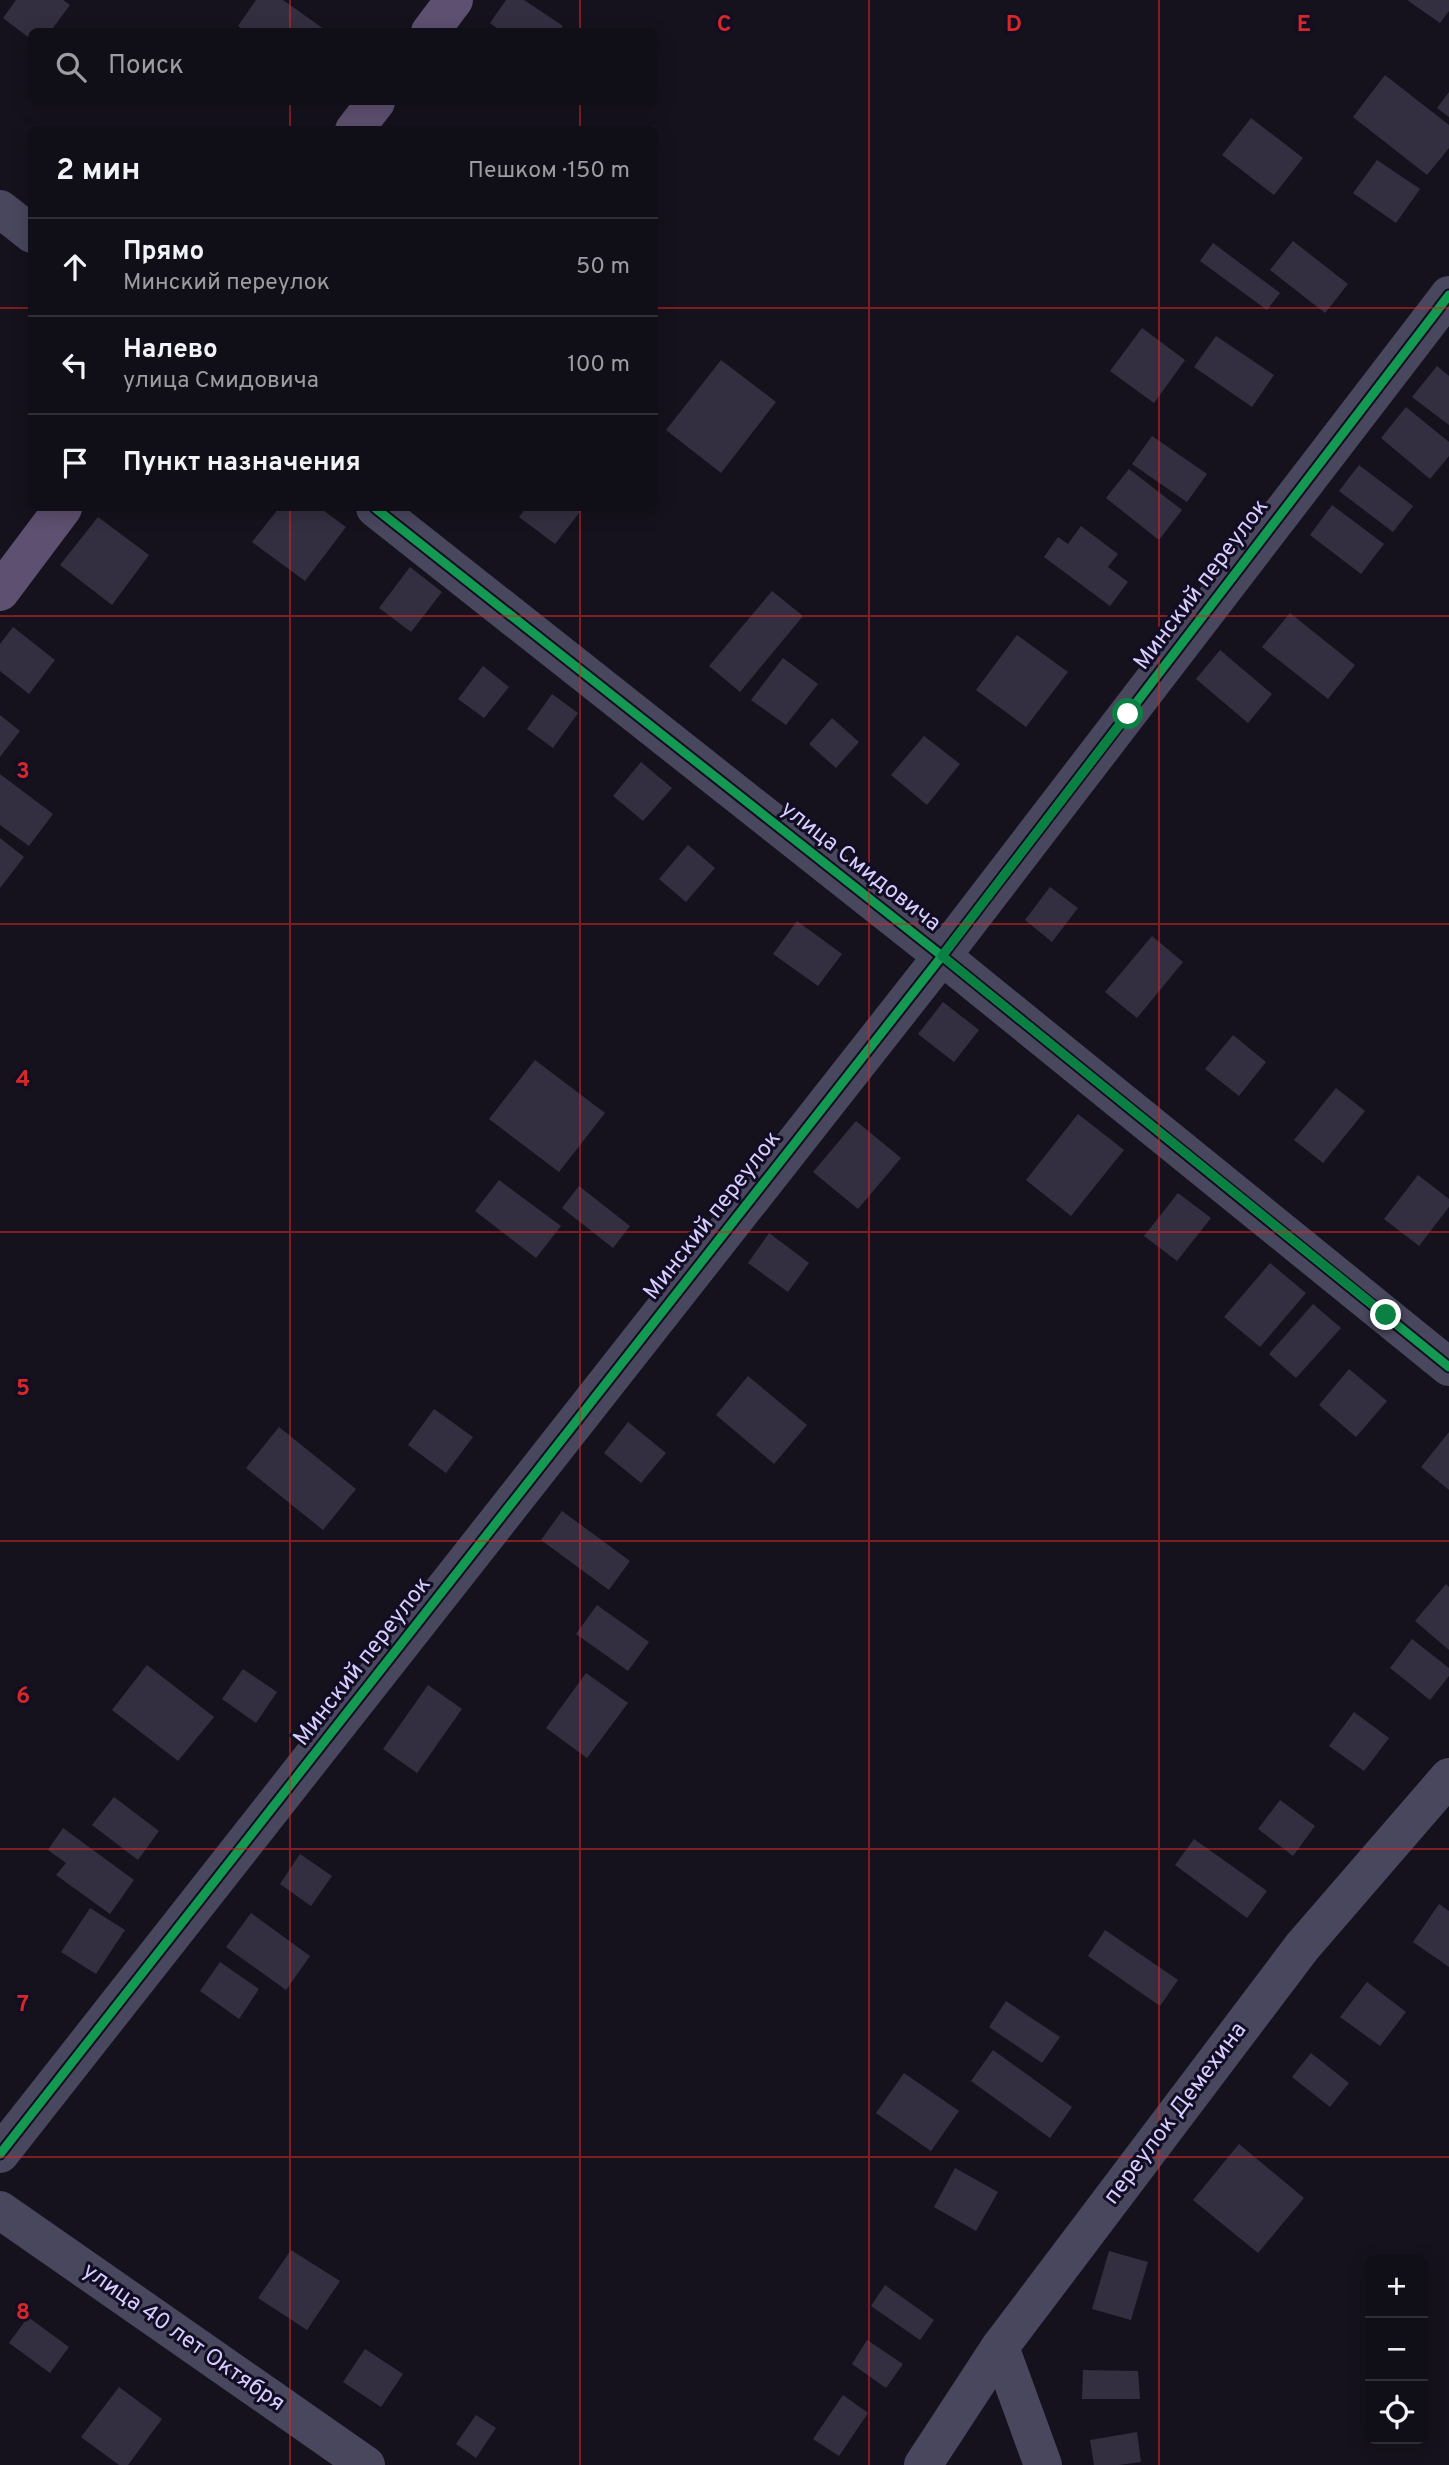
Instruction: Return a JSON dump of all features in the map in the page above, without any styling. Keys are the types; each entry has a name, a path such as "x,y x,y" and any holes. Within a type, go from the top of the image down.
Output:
{"main road":[{"path":"433,28 454,0"},
{"path":"357,126 374,105"},
{"path":"0,592 62,511"}],"street":[{"path":"0,209 28,231"},
{"name":"Минский переулок","path":"0,2154 942,956 1449,295"},
{"name":"улица Смидовича","path":"379,511 942,956 1449,1367"},
{"name":"переулок Демехина","path":"923,2465 1000,2347 1302,1947 1449,1777"},
{"name":"улица 40 лет Октября","path":"0,2210 366,2465"},
{"path":"1000,2347 1043,2465"}],"building":[{"path":"16,0 63,0 70,5 53,28 28,28 28,37 3,18"},
{"path":"256,0 283,0 322,28 240,28 238,26"},
{"path":"506,0 524,0 563,26 497,28 490,23"},
{"path":"1407,0 1449,0 1449,11 1440,23"},
{"path":"1385,75 1449,125 1449,148 1427,175 1353,117"},
{"path":"1449,92 1449,117 1437,108"},
{"path":"1251,118 1303,158 1274,195 1222,155"},
{"path":"1377,160 1420,189 1396,223 1353,193"},
{"path":"1293,241 1348,284 1325,313 1270,270"},
{"path":"1213,243 1280,293 1267,310 1200,261"},
{"path":"1142,328 1185,360 1154,403 1110,371"},
{"path":"1216,336 1274,375 1252,407 1194,367"},
{"path":"721,360 776,402 721,473 666,430"},
{"path":"1437,366 1449,376 1449,425 1412,397"},
{"path":"1406,407 1449,442 1449,456 1430,479 1381,438"},
{"path":"1152,436 1207,474 1187,502 1132,464"},
{"path":"1359,465 1413,506 1393,532 1339,491"},
{"path":"1129,469 1182,510 1159,540 1106,498"},
{"path":"1332,505 1384,544 1361,574 1310,535"},
{"path":"277,511 324,511 346,527 305,581 252,542"},
{"path":"524,511 581,511 555,544 519,517"},
{"path":"98,517 149,555 112,605 60,565"},
{"path":"1081,526 1118,554 1108,567 1128,582 1110,606 1044,557 1058,537 1068,544"},
{"path":"410,567 442,592 411,632 379,608"},
{"path":"772,591 803,616 740,692 709,666"},
{"path":"1290,613 1355,665 1328,699 1262,647"},
{"path":"13,627 55,660 29,694 0,671 0,644"},
{"path":"1017,635 1068,672 1026,727 976,690"},
{"path":"1220,650 1272,694 1248,723 1196,679"},
{"path":"783,658 818,684 786,725 751,700"},
{"path":"483,666 509,687 484,718 458,699"},
{"path":"552,694 578,713 553,748 527,729"},
{"path":"0,715 20,731 0,757"},
{"path":"832,718 859,742 836,768 809,744"},
{"path":"924,736 960,764 927,805 891,775"},
{"path":"641,762 672,788 643,821 613,796"},
{"path":"0,774 53,814 29,846 0,825"},
{"path":"0,838 24,857 0,888"},
{"path":"688,845 715,868 686,902 659,879"},
{"path":"1050,887 1078,908 1052,942 1025,920"},
{"path":"797,921 842,954 818,986 773,954"},
{"path":"1152,936 1183,962 1137,1018 1105,992"},
{"path":"943,1002 979,1030 954,1062 918,1034"},
{"path":"1233,1035 1266,1062 1239,1096 1205,1069"},
{"path":"535,1060 605,1113 559,1172 489,1119"},
{"path":"1336,1088 1365,1111 1323,1163 1294,1140"},
{"path":"1078,1114 1124,1150 1071,1216 1026,1180"},
{"path":"856,1121 901,1158 858,1209 813,1172"},
{"path":"1418,1175 1449,1199 1449,1207 1419,1246 1384,1219"},
{"path":"499,1180 561,1226 536,1258 475,1211"},
{"path":"579,1186 630,1226 613,1248 562,1208"},
{"path":"1178,1193 1211,1218 1177,1261 1144,1236"},
{"path":"769,1233 809,1263 788,1292 748,1263"},
{"path":"1270,1263 1306,1293 1260,1347 1224,1317"},
{"path":"1313,1304 1341,1328 1296,1378 1269,1354"},
{"path":"1349,1369 1387,1401 1356,1437 1319,1405"},
{"path":"748,1376 807,1425 774,1464 716,1415"},
{"path":"434,1409 473,1437 446,1473 408,1445"},
{"path":"628,1422 666,1453 641,1483 604,1453"},
{"path":"279,1427 356,1489 323,1530 246,1468"},
{"path":"1449,1432 1449,1490 1421,1467"},
{"path":"562,1511 630,1561 609,1590 541,1540"},
{"path":"1446,1584 1449,1587 1449,1650 1415,1621"},
{"path":"597,1605 649,1642 628,1671 576,1634"},
{"path":"1412,1639 1449,1668 1449,1676 1430,1700 1390,1668"},
{"path":"147,1665 214,1717 178,1761 112,1710"},
{"path":"243,1669 277,1692 256,1723 222,1699"},
{"path":"586,1673 628,1703 587,1758 546,1728"},
{"path":"428,1685 462,1709 417,1773 383,1749"},
{"path":"1354,1712 1389,1738 1364,1771 1329,1746"},
{"path":"114,1797 159,1831 138,1860 92,1825"},
{"path":"1280,1800 1315,1826 1293,1856 1258,1829"},
{"path":"63,1828 134,1880 110,1914 56,1875 66,1863 48,1850"},
{"path":"1194,1839 1267,1891 1247,1918 1175,1865"},
{"path":"300,1854 332,1876 311,1906 280,1884"},
{"path":"1439,1904 1449,1911 1449,1967 1413,1942"},
{"path":"90,1908 125,1930 96,1974 61,1952"},
{"path":"251,1913 310,1956 286,1990 226,1947"},
{"path":"1105,1930 1178,1980 1160,2006 1088,1956"},
{"path":"220,1962 259,1989 239,2019 200,1991"},
{"path":"1367,1982 1406,2012 1380,2046 1340,2017"},
{"path":"1006,2001 1060,2037 1042,2063 989,2027"},
{"path":"993,2050 1072,2107 1050,2138 971,2081"},
{"path":"1311,2053 1349,2083 1330,2107 1292,2077"},
{"path":"904,2073 959,2111 931,2151 876,2113"},
{"path":"1239,2144 1304,2198 1258,2253 1193,2200"},
{"path":"955,2168 998,2192 976,2231 934,2207"},
{"path":"291,2250 340,2281 307,2330 258,2298"},
{"path":"1109,2251 1148,2262 1131,2320 1092,2309"},
{"path":"885,2285 934,2320 920,2340 871,2306"},
{"path":"28,2317 69,2347 50,2373 9,2343"},
{"path":"867,2340 903,2364 886,2388 852,2364"},
{"path":"365,2349 403,2374 381,2407 343,2382"},
{"path":"1083,2370 1138,2371 1140,2399 1082,2399"},
{"path":"119,2387 162,2419 128,2465 119,2465 81,2437"},
{"path":"843,2395 868,2413 839,2456 813,2439"},
{"path":"476,2415 496,2428 476,2458 456,2444"},
{"path":"1137,2432 1141,2462 1094,2465 1090,2440"}],"cycle path":[{"path":"0,2154 942,956 1449,295"},
{"path":"379,511 942,956 1449,1367"}],"route":[{"path":"1128,714 942,956 1386,1315"}]}
